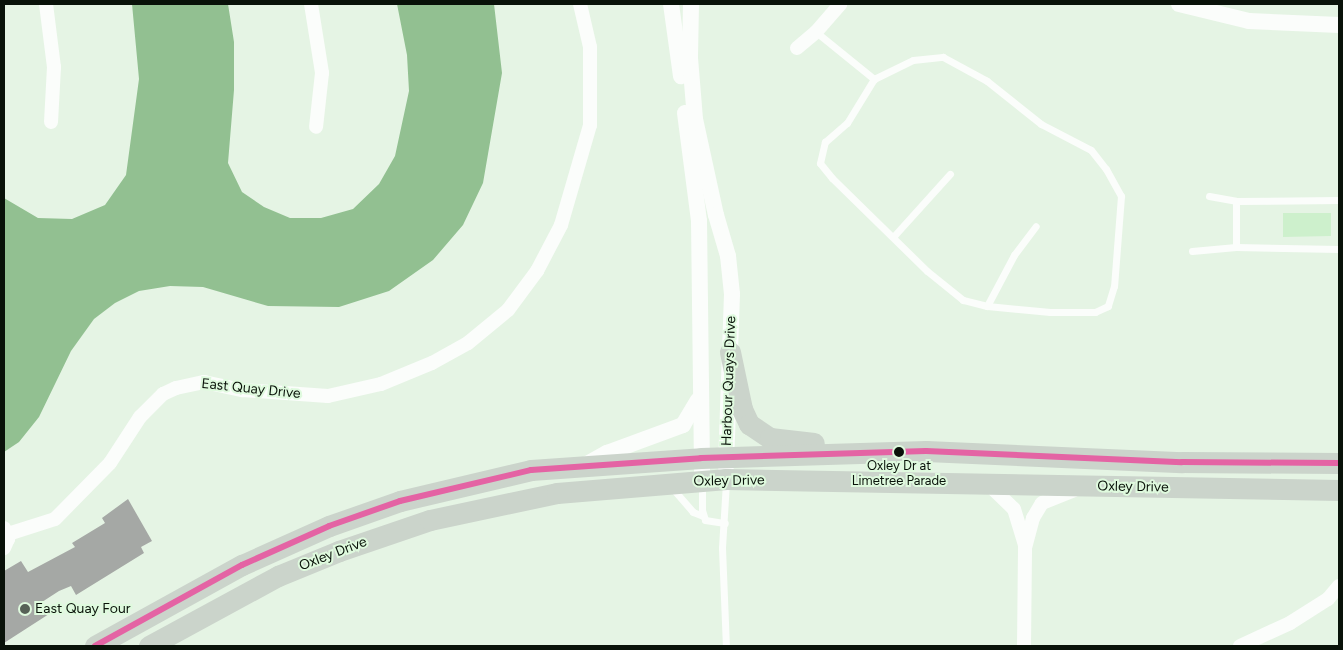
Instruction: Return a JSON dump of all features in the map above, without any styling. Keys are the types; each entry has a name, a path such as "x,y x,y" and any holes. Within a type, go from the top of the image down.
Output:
{"main road":[{"path":"730,352 744,416 761,434 778,440 926,451"},
{"name":"Oxley Drive","path":"96,646 242,564 361,514 482,480 587,464 726,457 926,451 1182,462 1339,463"},
{"path":"1182,462 1185,472 1196,476 1301,479 1332,490"},
{"name":"Oxley Drive","path":"149,646 278,576 386,534 462,512 521,499 662,483 726,479 1332,490"}],"street":[{"path":"46,4 54,67 51,122"},
{"path":"311,4 322,73 316,127"},
{"name":"East Quay Drive","path":"6,531 55,519 110,463 146,411 163,394 176,388 204,382 243,390 328,396 381,384 432,364 468,343 508,310 537,271 561,225 590,125 590,47 580,4"},
{"name":"Harbour Quays Drive","path":"671,4 699,221 702,481"},
{"name":"Harbour Quays Drive","path":"691,4 690,58 695,119 716,215 728,256 732,294 726,479"},
{"path":"797,48 816,32 840,4"},
{"path":"1179,4 1249,22 1339,25"},
{"path":"587,464 607,453 683,425 700,396"},
{"path":"987,483 1014,510 1025,548"},
{"path":"1024,646 1025,548 1033,518 1042,503 1084,486"},
{"path":"4,548 6,531"},
{"path":"1240,646 1305,613 1328,599 1339,586"}],"lane":[{"path":"816,32 874,79"},
{"path":"943,57 988,81 1040,124 1091,150 1121,196 1114,286 1108,306 1095,312 987,306 963,300 927,271 893,237 832,178 820,162 825,142 847,123 874,79 913,60 943,57"},
{"path":"893,237 950,174"},
{"path":"1209,196 1236,201 1339,200"},
{"path":"1236,201 1236,247"},
{"path":"987,306 1014,255 1036,226"},
{"path":"1192,251 1236,247 1339,249"},
{"name":"Harbour Quays Drive","path":"726,479 725,523 722,548 726,646"},
{"name":"Harbour Quays Drive","path":"702,481 703,516"},
{"path":"662,483 678,492 693,512 703,516 711,523 725,523"}],"shaded area":[{"path":"132,4 228,4 234,42 234,90 228,163 242,192 264,207 290,218 321,218 353,209 379,184 395,156 409,91 407,55 397,4 494,4 502,73 483,183 463,225 433,260 389,291 339,307 268,306 203,287 170,286 139,291 115,303 94,319 71,351 39,417 19,442 4,452 4,198 38,218 72,219 105,205 126,175 139,79"},
{"path":"1283,213 1331,213 1331,236 1283,237"}],"building":[{"path":"128,499 152,541 141,547 144,553 76,595 71,586 59,591 42,602 49,614 4,643 4,571 21,561 28,572 75,547 72,543 105,523 102,518"}],"transit line":[{"path":"95,646 242,565 329,526 400,501 531,470 701,458 926,451 1182,462 1339,463"}],"place":[{"name":"Oxley Dr at Limetree Parade","path":"899,452"},
{"name":"East Quay Four","path":"25,609"}]}
